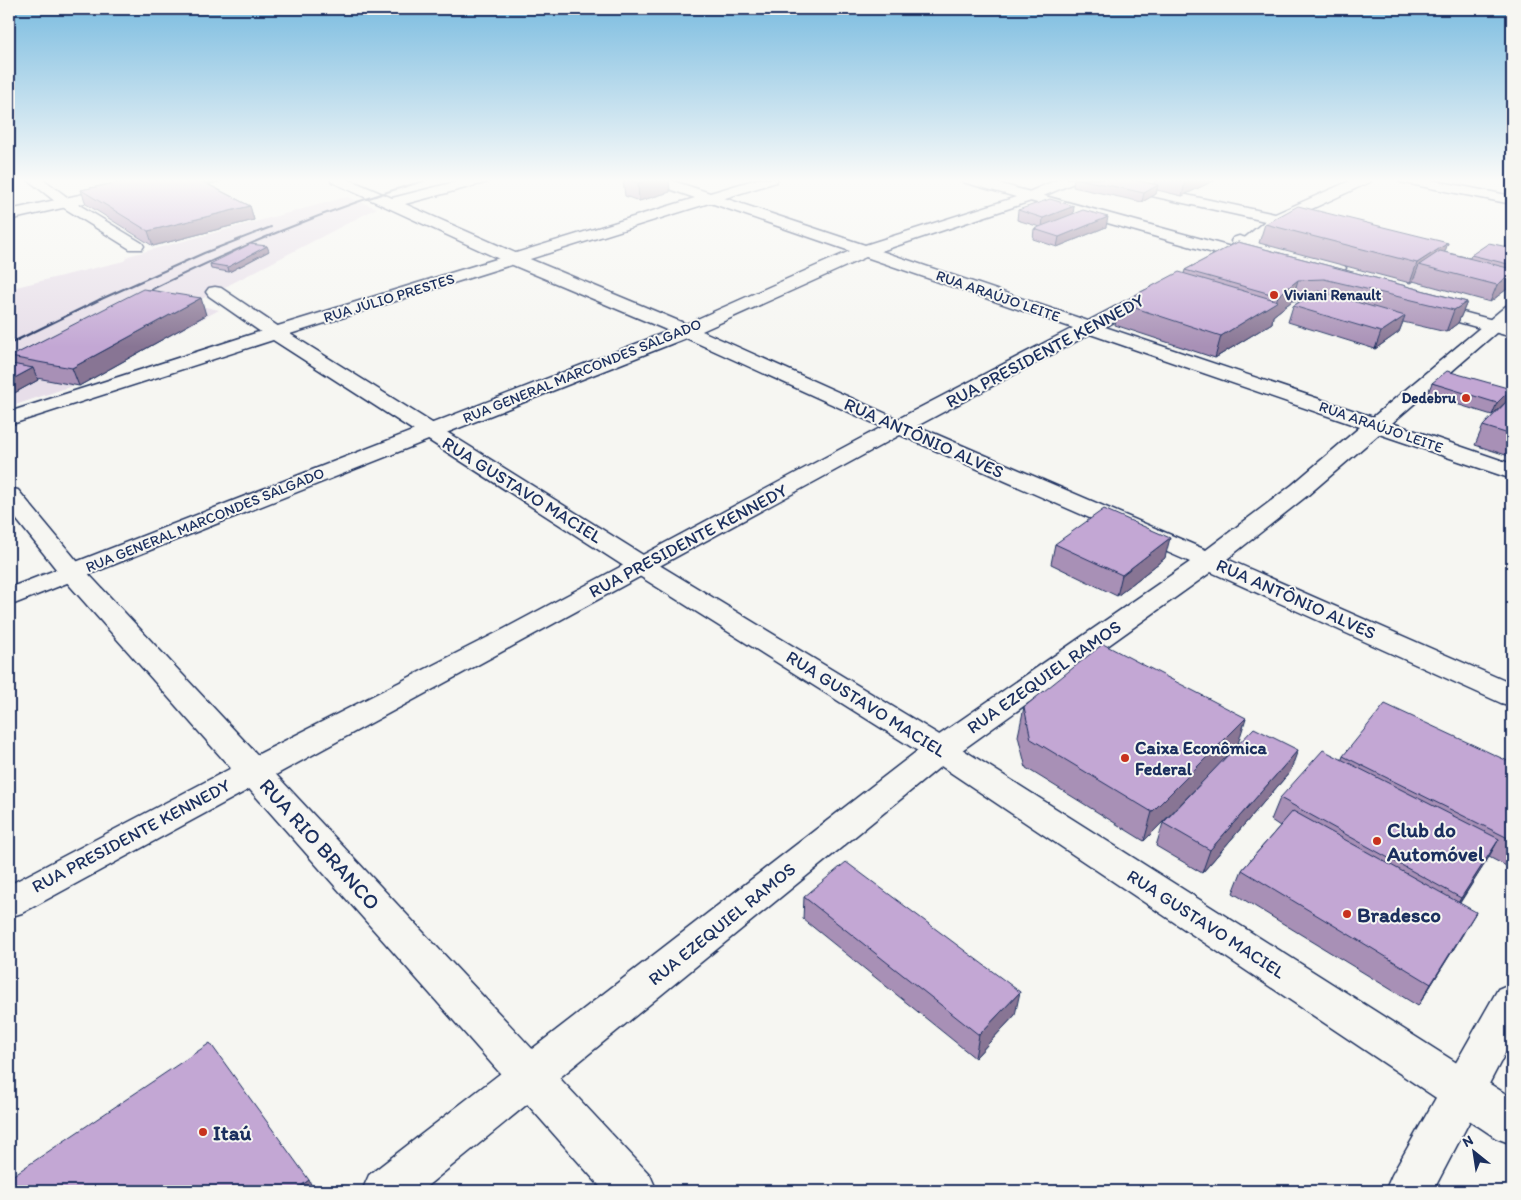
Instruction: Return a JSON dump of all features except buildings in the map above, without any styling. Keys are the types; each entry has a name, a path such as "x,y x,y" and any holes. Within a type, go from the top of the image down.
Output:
{"street":[{"path":"118,235 136,246"},
{"name":"RUA ANTÔNIO ALVES","path":"463,235 686,331 899,428 1209,561 1512,696"},
{"name":"RUA JÚLIO PRESTES","path":"9,419 275,333 589,235"},
{"name":"RUA ARAÚJO LEITE","path":"822,235 1512,472"},
{"name":"RUA GENERAL MARCONDES SALGADO","path":"9,598 686,331 867,250 913,235"},
{"path":"1184,235 1347,278"},
{"path":"1200,235 1239,248"},
{"path":"1204,266 1239,248 1256,235"},
{"name":"RUA PRESIDENTE KENNEDY","path":"9,902 253,771 506,640 1169,285"},
{"name":"RUA GUSTAVO MACIEL","path":"215,292 275,333 642,566 940,750 1512,1123"},
{"path":"1413,296 1507,320"},
{"name":"RUA EZEQUIEL RAMOS","path":"384,1191 940,750 1209,561 1300,490 1376,425 1507,320"},
{"name":"RUA RIO BRANCO","path":"9,494 73,573 634,1191"},
{"path":"1408,1191 1512,1001"}],"shaded area":[{"path":"206,235 325,235 192,304 219,310 84,382 9,407 9,292 12,288 124,261 128,256"}],"railway":[{"path":"99,300 204,253 250,235"},
{"path":"136,297 271,235"},
{"path":"9,344 101,299"}],"place":[{"name":"Viviani Renault","path":"1274,295"},
{"name":"Dedebru","path":"1466,398"},
{"name":"Caixa Econômica Federal","path":"1125,758"},
{"name":"Club do Automóvel","path":"1377,841"},
{"name":"Bradesco","path":"1347,914"},
{"name":"Itaú","path":"203,1132"}]}
